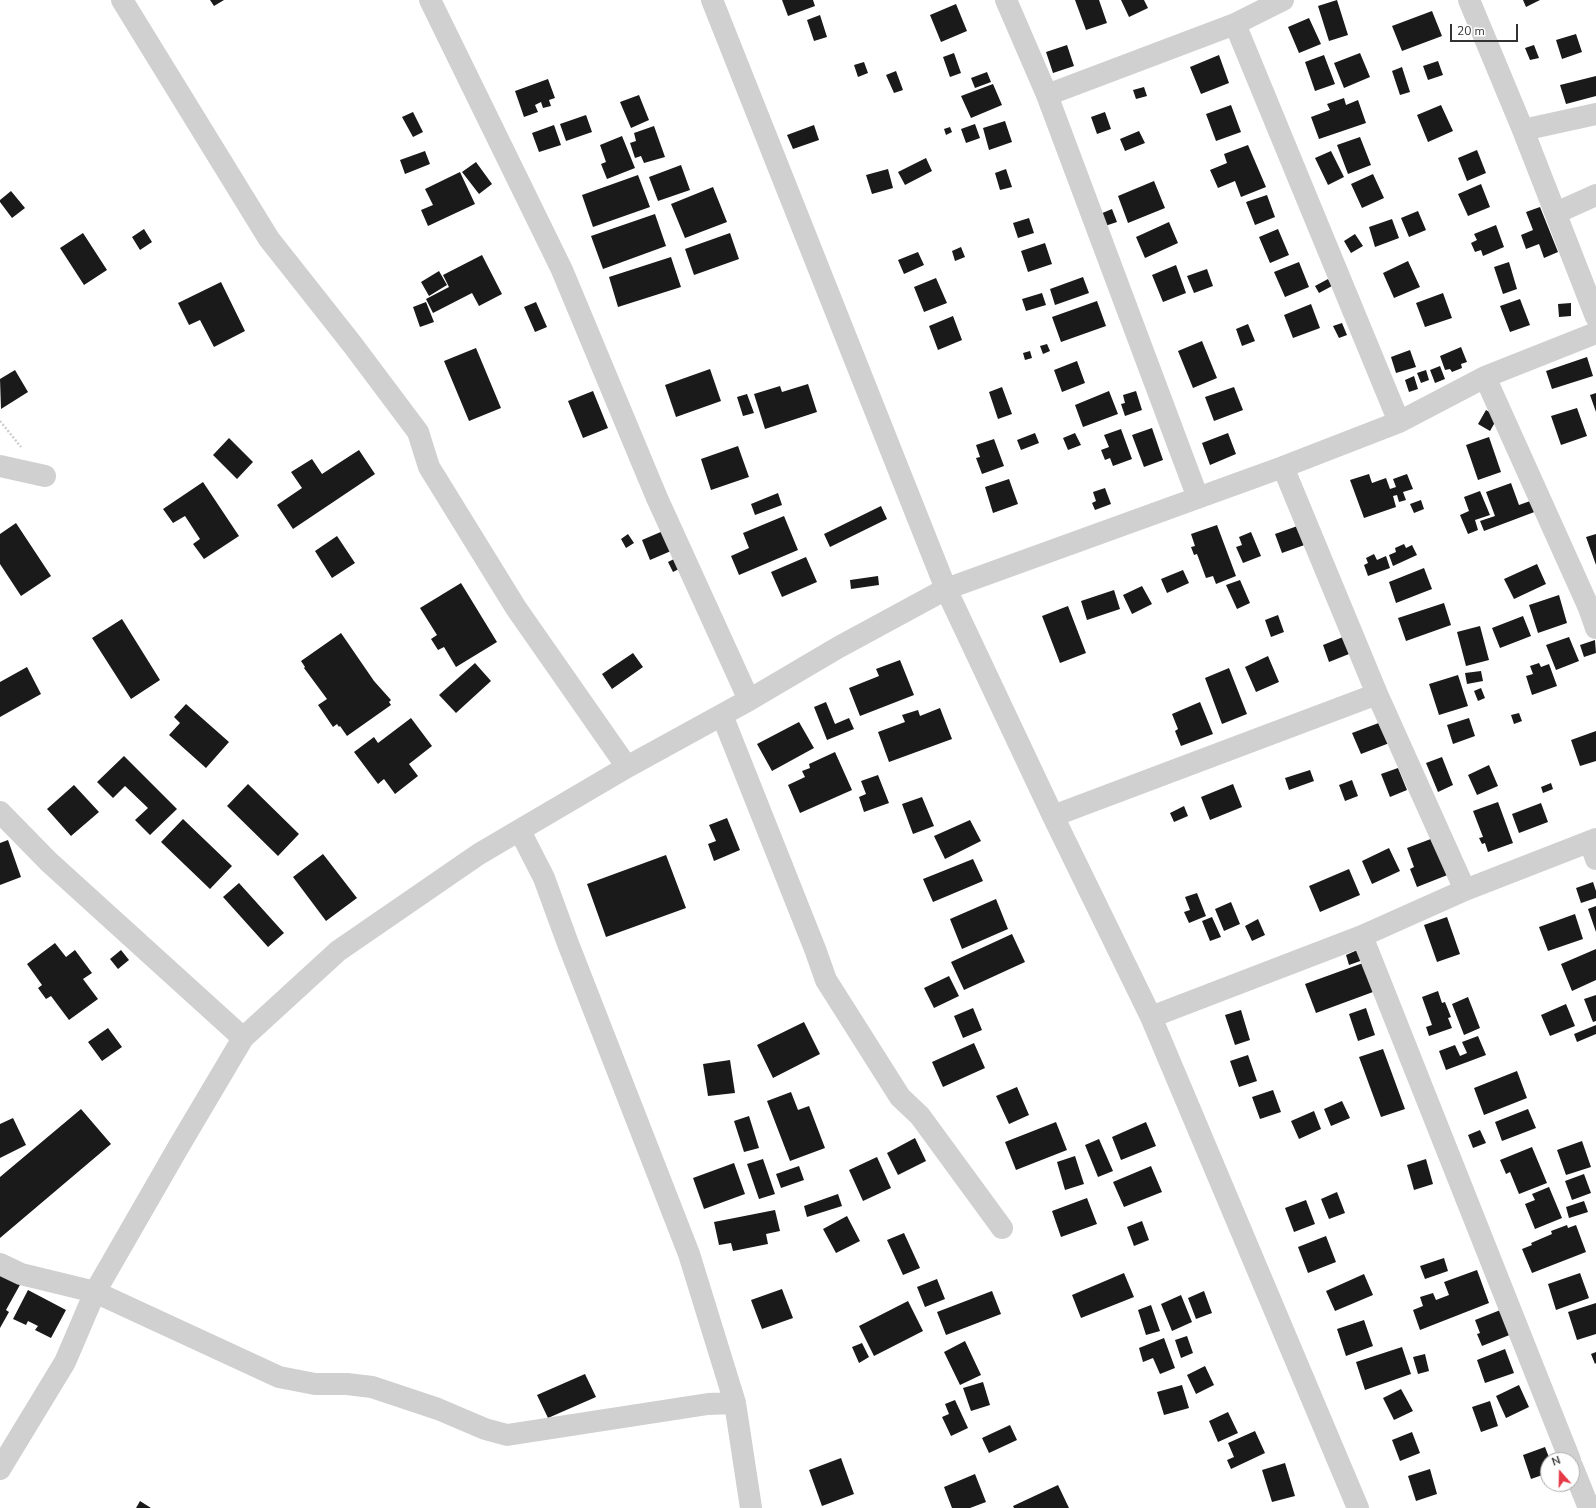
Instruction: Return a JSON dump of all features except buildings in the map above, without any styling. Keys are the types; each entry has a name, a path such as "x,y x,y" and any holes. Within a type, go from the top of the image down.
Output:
{"street":[{"path":"122,0 269,239 379,379 418,432 429,467 512,602 627,767"},
{"path":"430,0 562,270 658,498 749,700"},
{"path":"712,0 946,589 1150,1017 1358,1508"},
{"path":"1006,0 1047,95 1198,498"},
{"path":"1047,95 1235,24 1283,0"},
{"path":"1469,0 1523,130 1596,317"},
{"path":"1235,24 1399,422"},
{"path":"1523,130 1596,114"},
{"path":"1556,213 1596,195"},
{"path":"0,1469 65,1362 95,1292 243,1038 338,951 479,854 627,767 749,700 839,647 946,589 1283,468 1399,422 1485,377 1596,333"},
{"path":"1485,377 1592,606 1596,628"},
{"path":"0,466 45,476"},
{"path":"1283,468 1377,694 1465,890"},
{"path":"1053,816 1377,694"},
{"path":"722,715 826,980 900,1097 920,1116 1002,1228"},
{"path":"0,812 49,862 243,1038"},
{"path":"520,831 544,878 567,941 689,1254 735,1403 751,1508"},
{"path":"1150,1017 1362,936 1465,890 1594,847"},
{"path":"1362,936 1567,1452"},
{"path":"0,1264 21,1274 95,1292 279,1377 314,1384 347,1384 372,1387 438,1410 485,1429 507,1435 708,1404 735,1403"},
{"path":"1580,1486 1589,1508"}]}
